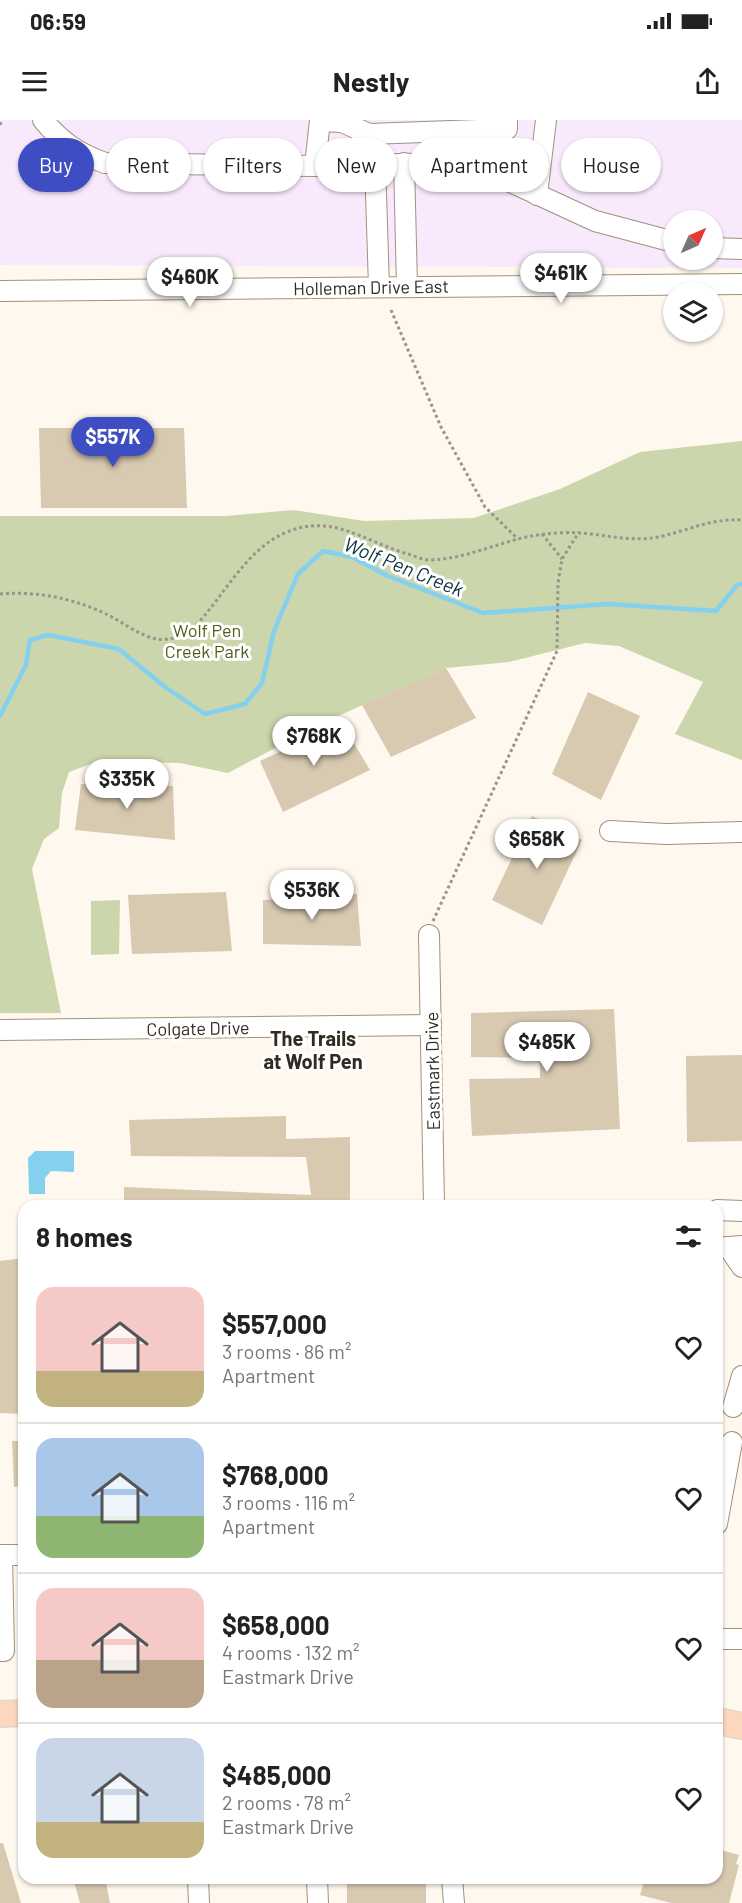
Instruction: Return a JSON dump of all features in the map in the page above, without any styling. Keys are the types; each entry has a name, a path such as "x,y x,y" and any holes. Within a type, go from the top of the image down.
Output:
{"main road":[{"path":"0,1714 18,1713"},
{"path":"723,1722 742,1726"}],"street":[{"path":"43,120 61,141 78,153 105,163 315,166"},
{"path":"537,195 546,120"},
{"path":"318,138 320,121 342,122 369,134 507,124"},
{"path":"397,163 446,163 468,168 504,179 596,221 663,239"},
{"path":"404,163 407,286"},
{"path":"376,192 379,287"},
{"path":"723,248 742,249"},
{"name":"Holleman Drive East","path":"0,291 742,284"},
{"path":"610,831 666,834 742,832"},
{"name":"Eastmark Drive","path":"429,935 434,1200"},
{"name":"Colgate Drive","path":"0,1029 431,1025"},
{"path":"723,1210 742,1211"},
{"path":"729,1247 742,1267"},
{"path":"731,1406 742,1376"},
{"path":"723,1491 732,1442"},
{"path":"0,1652 4,1651 1,1556 18,1556"},
{"path":"723,1640 742,1639"},
{"path":"198,1884 199,1903"},
{"path":"316,1884 318,1903"},
{"path":"452,1884 454,1903"}],"path":[{"path":"0,125 2,120"},
{"path":"391,310 446,437 485,507 518,539"},
{"path":"0,594 24,592 64,599 105,613 144,634 165,640 188,634 226,586 267,543 286,532 308,526 338,526 391,549 427,560 458,558 542,534 579,532 617,538 657,537 700,523 742,520"},
{"path":"429,935 436,910 553,661 559,630 558,582 562,559 579,532"},
{"path":"542,534 562,559"}],"shaded area":[{"path":"0,120 742,120 742,268 723,268 723,210 663,210 663,268 0,265"}],"green space":[{"name":"Wolf Pen Creek Park","path":"742,441 742,760 675,734 703,682 619,646 585,643 509,662 446,668 320,724 228,773 180,763 99,761 69,772 62,793 59,828 44,839 32,869 61,1013 0,1013 0,516 226,516 294,510 364,521 474,518 560,489 640,452"},
{"path":"120,900 119,954 91,955 91,901"}],"water":[{"path":"35,1151 74,1151 74,1172 51,1171 45,1178 45,1194 29,1194 28,1158"}],"building":[{"path":"39,428 184,428 187,508 41,508"},
{"path":"446,668 476,718 391,757 362,705"},
{"path":"588,692 640,716 601,800 552,774"},
{"path":"342,723 370,770 283,812 260,761"},
{"path":"81,784 173,786 175,840 75,830"},
{"path":"532,816 582,840 542,925 492,900"},
{"path":"226,892 232,951 132,954 128,895"},
{"path":"357,894 361,946 263,944 263,900"},
{"path":"614,1009 620,1129 472,1136 469,1079 540,1078 540,1058 471,1057 471,1013"},
{"path":"742,1055 742,1141 687,1142 686,1056"},
{"path":"286,1116 286,1139 350,1137 350,1200 124,1200 124,1187 311,1195 306,1157 131,1156 129,1120"},
{"path":"18,1259 18,1414 0,1413 0,1261"},
{"path":"12,1441 18,1441 18,1487 14,1487"},
{"path":"0,1843 3,1843 21,1903 0,1903"},
{"path":"723,1851 739,1855 736,1864 739,1865 729,1903 671,1903 640,1895 643,1884 723,1884"},
{"path":"75,1884 106,1884 110,1903 80,1903"},
{"path":"347,1884 426,1884 426,1903 347,1903"}],"waterway":[{"name":"Wolf Pen Creek","path":"0,716 26,665 30,640 48,635 119,649 165,687 205,714 245,704 262,683 274,631 298,574 323,551 352,557 388,576 483,613 608,604 716,611 737,585 742,584"}],"district":[{"name":"The Trails at Wolf Pen","path":"313,1050"}]}
